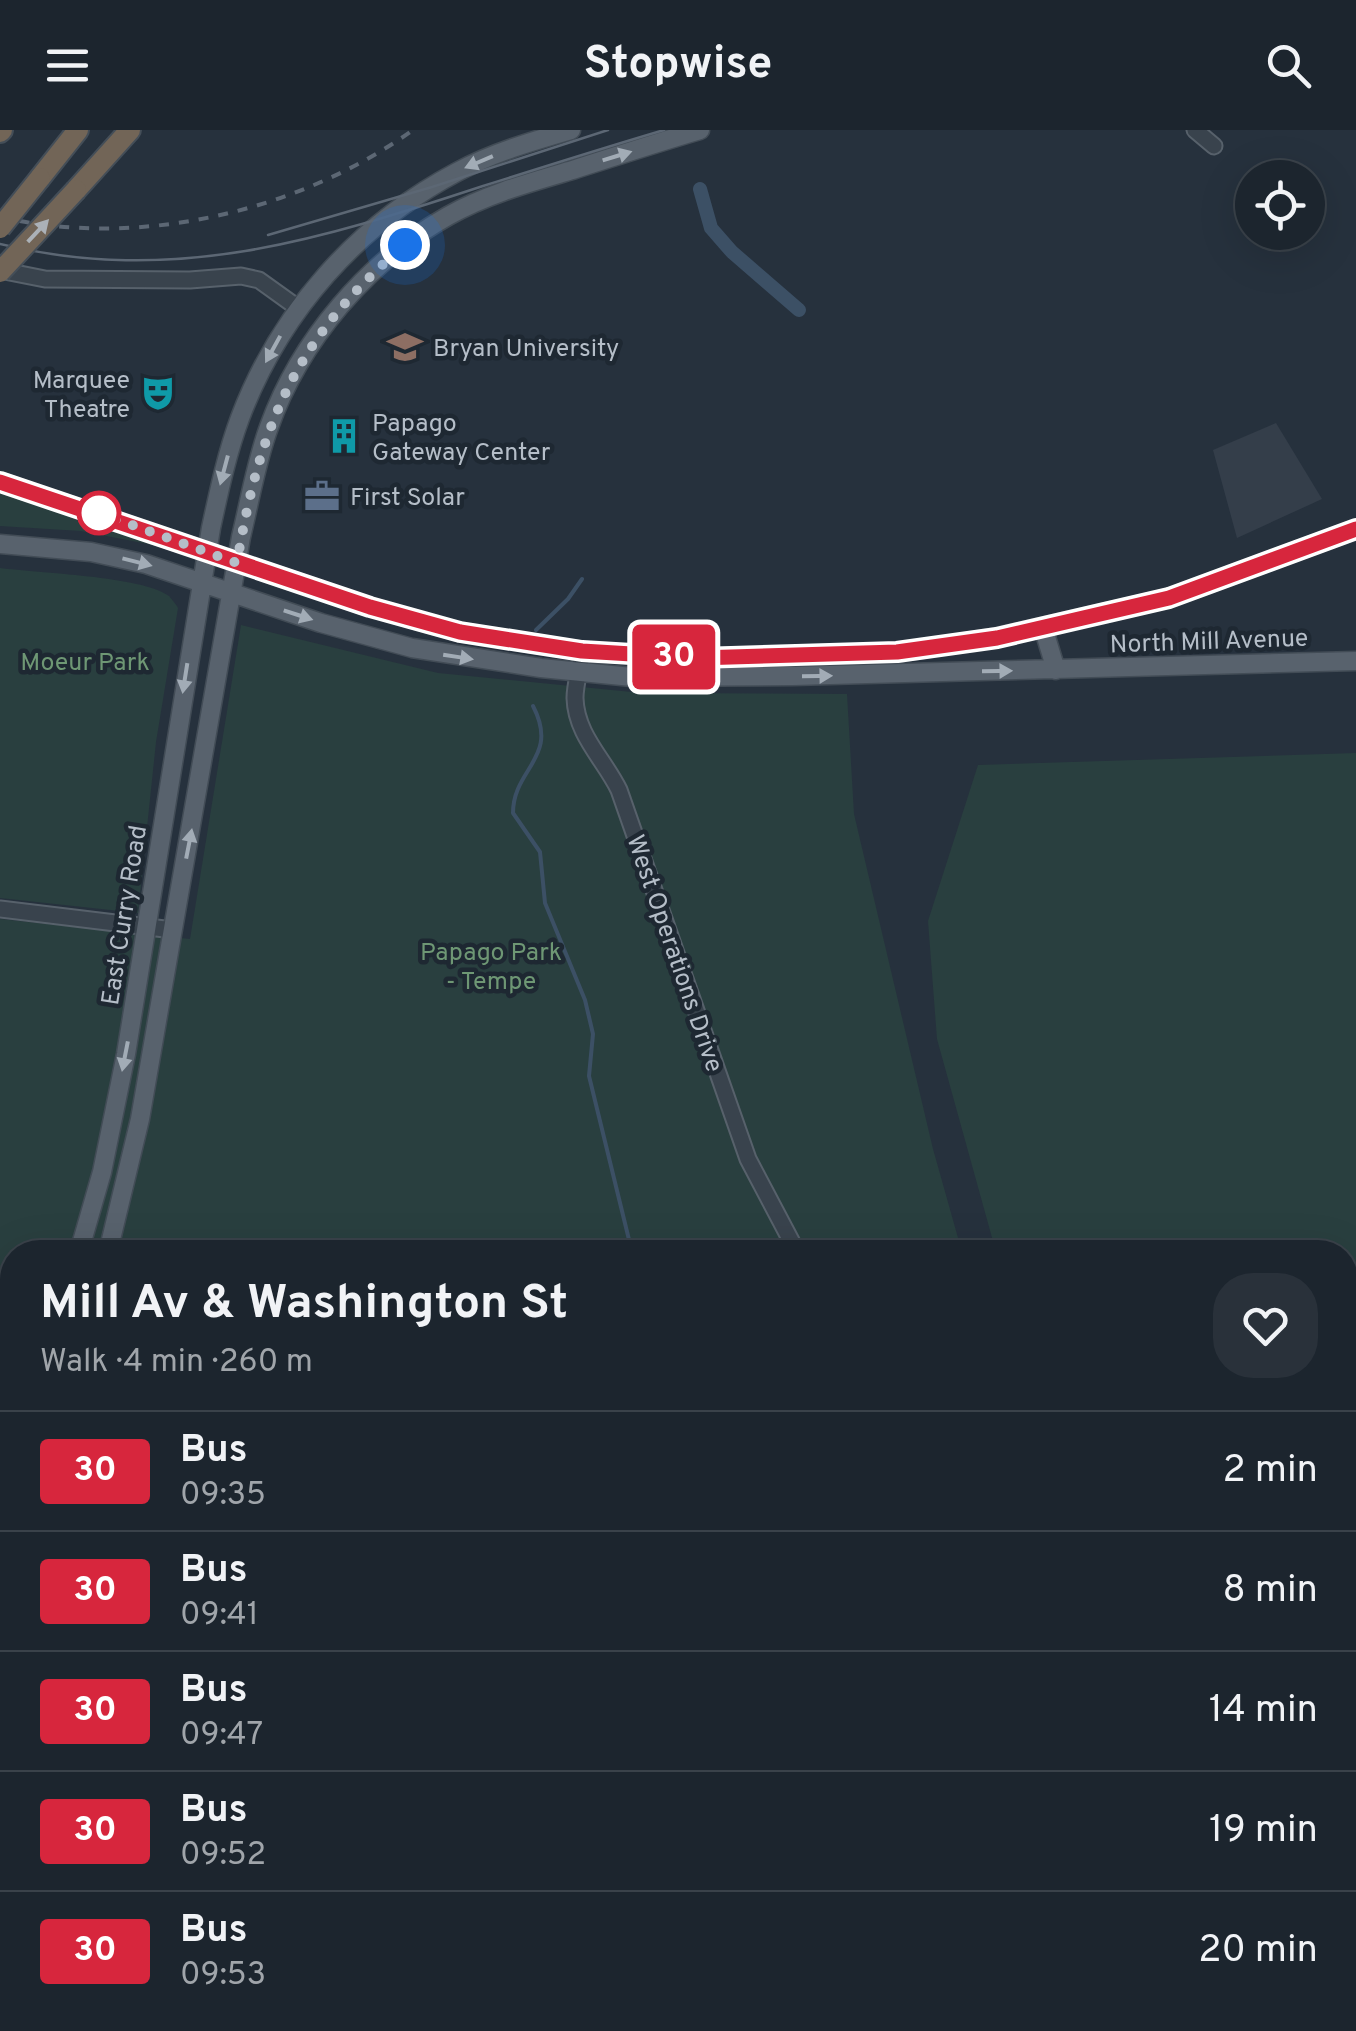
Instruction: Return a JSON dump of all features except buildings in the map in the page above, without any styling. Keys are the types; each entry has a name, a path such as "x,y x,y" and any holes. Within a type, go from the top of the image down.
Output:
{"highway":[{"path":"0,228 78,130"},
{"path":"0,271 130,130"}],"main road":[{"name":"East Curry Road","path":"82,1240 106,1155 201,582 222,478 241,416 298,308 326,271 362,238 432,187 481,160 571,130"},
{"name":"East Curry Road","path":"111,1240 140,1120 237,563 259,457 284,393 327,322 374,271 426,230 490,196 700,130"},
{"name":"North Mill Avenue","path":"0,482 237,563 460,632 582,651 698,658 897,652 1043,627 1169,598 1356,529"},
{"name":"North Mill Avenue","path":"0,544 92,552 146,564 412,648 580,672 677,678 1354,660"},
{"path":"1043,627 1056,670"}],"street":[{"path":"1195,130 1214,146 1209,130"},
{"path":"0,271 62,280 241,276 259,280 298,308"},
{"name":"West Operations Drive","path":"582,651 575,694 577,718 619,790 748,1159 790,1240"},
{"path":"0,909 173,930"}],"shaded area":[{"path":"1276,423 1322,499 1237,538 1213,450"}],"green space":[{"path":"0,493 26,497 164,544 163,547 81,531 0,526"},
{"name":"Moeur Park","path":"0,568 136,584 169,596 178,608 156,742 138,913 0,898"},
{"name":"Papago Park - Tempe","path":"241,625 438,673 642,693 847,694 854,814 933,1149 959,1240 0,1240 0,919 190,939"},
{"name":"Papago Park - Tempe","path":"1356,753 1356,1240 993,1240 937,1039 928,921 978,765"}],"waterway":[{"path":"700,189 711,228 732,252 799,310"},
{"path":"536,630 582,579"},
{"path":"533,706 540,724 539,751 520,785 513,813 540,852 545,903 585,1000 593,1034 589,1076 629,1240"}],"tram line":[{"path":"268,235 608,130"},
{"path":"0,244 64,256 126,260 245,251 363,224 664,130"}],"railway":[{"path":"0,217 53,226 107,228 215,216 319,183 368,159 413,130"}],"bus line":[{"name":"30","path":"0,482 128,522 370,607 460,632 582,651 698,658 897,652 997,638 1169,598 1356,529"}],"place":[{"name":"Bryan University","path":"405,347"},
{"name":"Marquee Theatre","path":"158,393"},
{"name":"Papago Gateway Center","path":"344,436"},
{"name":"First Solar","path":"322,496"}],"route":[{"path":"99,513 237,563 259,457 284,393 327,322 374,271 405,245"}]}
